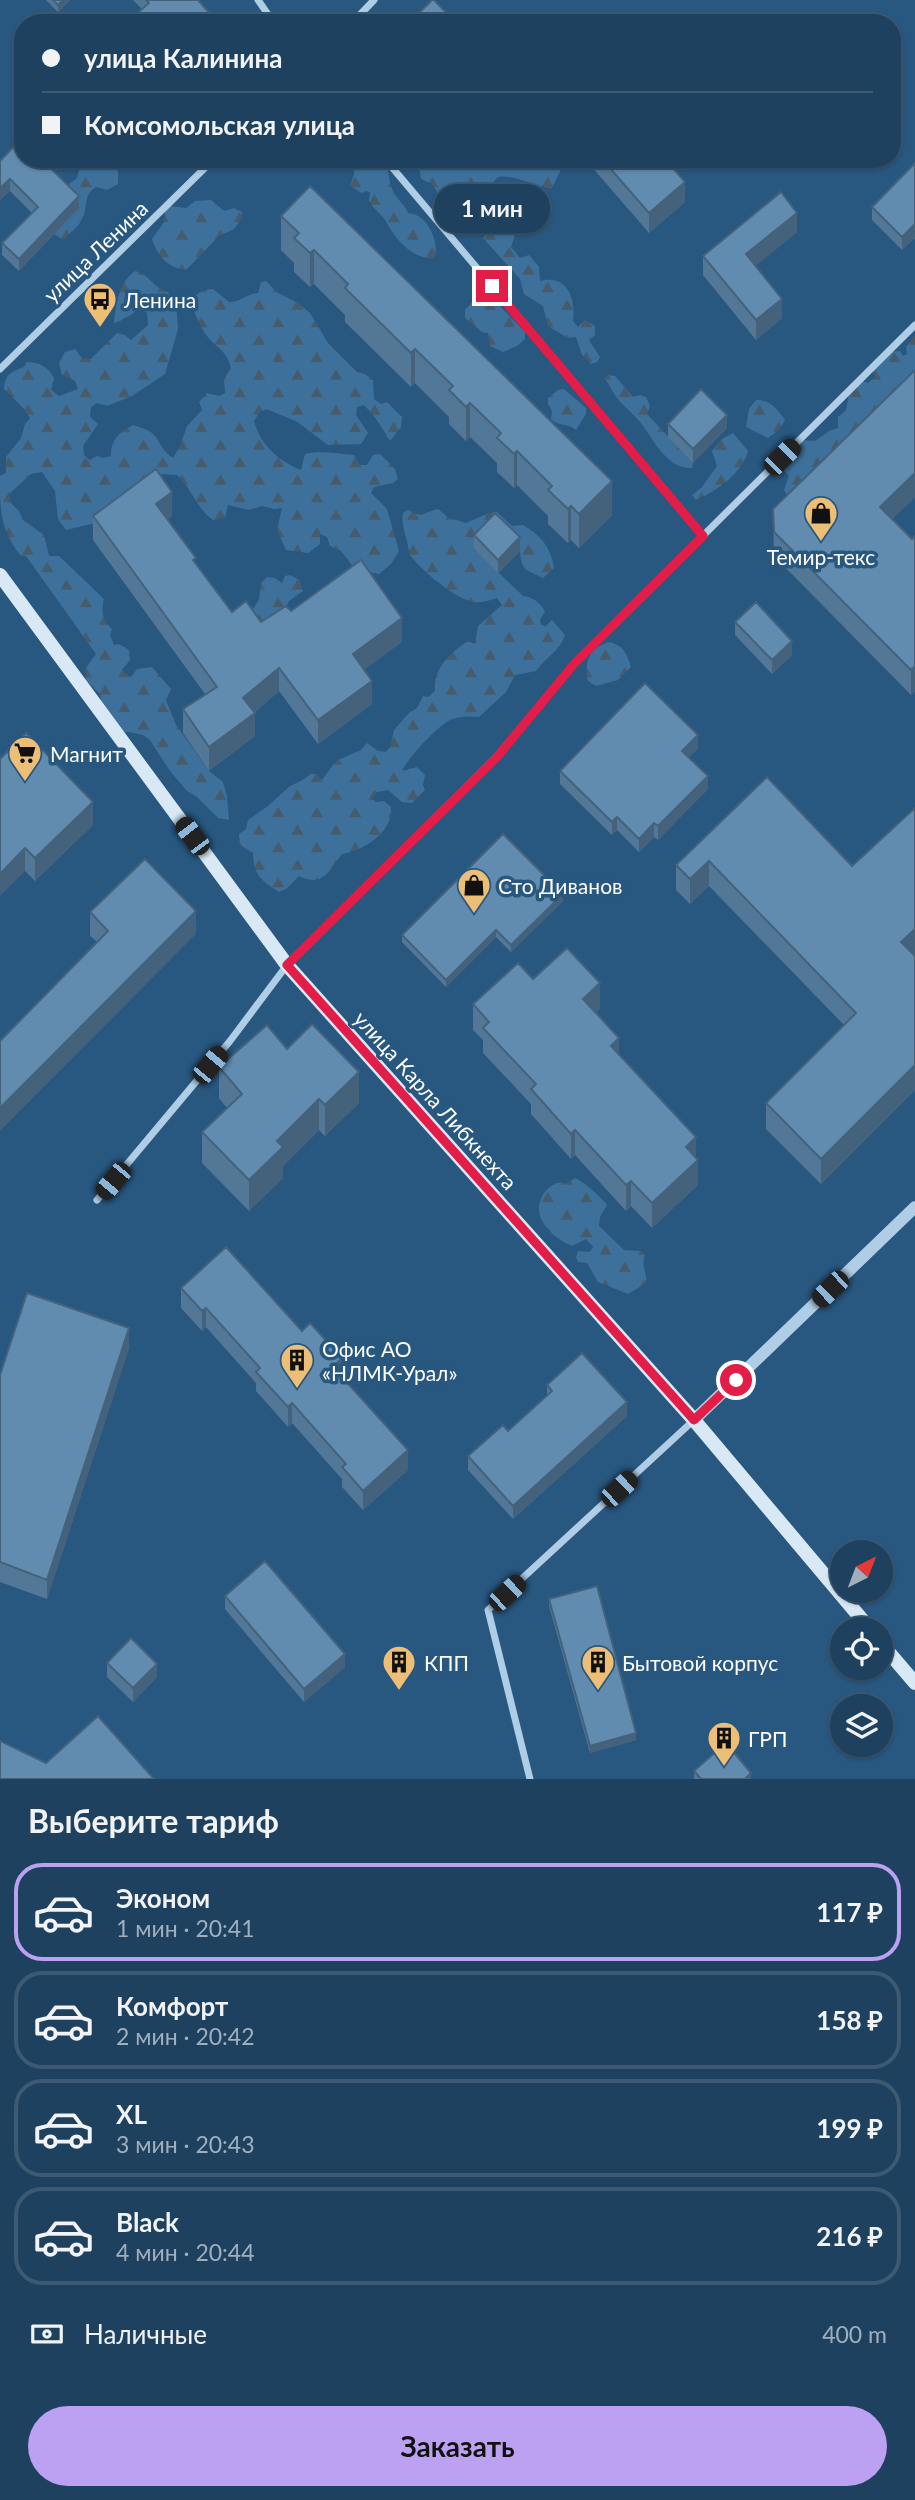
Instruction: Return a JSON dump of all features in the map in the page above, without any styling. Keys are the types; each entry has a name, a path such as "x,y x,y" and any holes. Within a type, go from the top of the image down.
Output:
{"main road":[{"name":"улица Карла Либкнехта","path":"0,575 287,965 694,1420 860,1617"},
{"path":"893,1657 915,1683"}],"street":[{"path":"361,14 374,0"},
{"name":"улица Ленина","path":"0,369 205,168"},
{"path":"393,168 703,536"},
{"path":"97,1200 230,1041 287,965 497,757 574,664 915,325"},
{"path":"530,1779 488,1610 694,1420 915,1207"}],"green space":[{"path":"80,168 118,168 118,184 107,190 96,187 92,190 87,197 83,218 63,240 54,234 70,190 69,184 77,178"},
{"path":"353,168 387,168 395,195 408,213 421,218 430,229 435,243 435,257 420,256 406,248 369,201 370,192 362,193 350,186"},
{"path":"419,168 562,168 552,188 512,177 498,177 491,184 495,196 480,234 471,231 461,217 445,204 432,184 421,179"},
{"path":"211,200 224,211 234,208 242,212 242,218 234,229 219,236 186,270 169,264 161,256 152,239 164,222 165,211 170,206 186,208 195,201"},
{"path":"503,223 511,226 515,235 511,247 520,258 529,255 539,267 540,281 557,281 568,290 573,304 573,321 578,327 585,320 595,326 595,335 589,340 600,357 597,362 591,364 582,355 576,337 568,338 548,326 543,306 524,294 520,279 483,238 493,225"},
{"path":"135,271 167,291 176,303 178,329 165,374 132,396 107,406 97,403 91,407 90,417 98,424 83,446 84,455 90,460 97,456 111,456 112,445 117,437 133,425 155,435 173,458 187,426 202,410 199,402 207,393 219,396 225,393 224,379 231,368 224,353 202,329 191,304 194,297 205,290 213,289 229,302 237,301 258,293 261,282 266,281 278,293 298,303 310,313 328,343 357,372 373,380 374,399 381,404 387,402 402,417 401,427 390,441 364,405 357,407 356,415 368,433 361,444 328,445 296,421 266,409 259,413 254,421 271,451 301,470 305,454 317,452 354,455 360,465 367,465 373,455 380,454 395,469 398,479 393,483 374,487 371,493 387,509 399,551 391,564 379,574 355,569 341,551 330,546 327,537 320,534 320,544 308,553 286,550 277,530 282,508 262,506 249,510 228,505 225,518 213,520 177,475 159,474 98,525 66,530 58,519 55,491 42,472 31,474 9,494 11,503 23,520 44,535 49,556 59,556 104,599 103,615 112,629 110,635 114,645 119,644 129,650 130,660 122,670 131,677 137,669 152,667 171,689 166,700 176,725 209,771 223,782 229,820 218,818 187,791 150,740 143,735 115,732 104,717 100,694 86,680 85,669 96,654 26,556 20,555 13,545 2,518 0,476 6,473 6,457 21,438 30,418 4,389 7,377 24,367 27,362 32,362 49,371 54,378 51,390 59,396 78,389 75,381 62,375 59,363 65,352 75,349 82,358 91,359 117,333 131,340 148,325 147,313 141,309 114,323 122,287"},
{"path":"487,296 525,332 525,339 517,346 503,352 490,346 488,333 482,332 465,318 465,310 472,302"},
{"path":"915,335 915,394 788,497 784,490 789,476 780,467 782,457 800,440 815,441 838,428 838,417 846,410 850,389 859,380 868,383 875,377 872,368 888,352 900,351 903,356 907,354 906,347"},
{"path":"607,375 615,376 633,397 646,397 650,406 647,414 693,463 692,468 675,464 662,452 616,396 604,379"},
{"path":"564,389 586,408 586,414 576,430 551,419 552,411 548,398"},
{"path":"756,400 770,403 785,420 779,430 768,438 746,427 749,409"},
{"path":"733,433 748,451 745,459 728,480 696,500 692,495 702,487 717,466 712,451 722,439"},
{"path":"438,509 449,518 466,523 497,512 512,526 523,525 535,533 548,548 554,568 543,578 523,566 520,551 474,549 523,596 533,599 541,606 545,612 540,619 541,625 546,626 552,620 565,635 556,650 536,671 515,675 506,692 479,717 462,717 449,721 421,745 402,771 417,767 425,775 425,790 412,803 402,802 388,790 377,792 372,799 376,802 384,801 391,807 391,816 383,832 359,849 342,854 329,872 319,879 299,876 279,892 259,876 253,853 240,845 239,834 246,829 248,820 290,786 311,774 316,774 322,780 336,761 361,750 367,743 378,751 386,752 394,730 417,708 423,696 428,697 435,691 437,675 444,662 468,641 475,644 478,626 502,605 497,598 478,602 459,596 430,576 409,554 403,513 408,510 421,515"},
{"path":"290,575 299,580 303,591 289,601 264,644 251,612 259,600 261,583 267,577 282,583 285,576"},
{"path":"608,642 624,650 631,667 618,680 596,686 588,681 587,662 592,652"},
{"path":"575,1178 583,1182 607,1205 600,1217 599,1226 624,1250 641,1251 645,1255 645,1284 628,1294 598,1282 587,1263 578,1262 578,1251 590,1252 593,1247 586,1239 572,1246 553,1234 542,1221 539,1210 545,1192 555,1184 567,1183"}],"building":[{"path":"146,0 198,0 210,14 136,14 149,3"},
{"path":"434,0 447,14 418,14"},
{"path":"14,146 14,168 50,168 79,196 19,259 2,243 38,207 10,179 0,188 0,161"},
{"path":"915,163 915,224 902,237 872,207"},
{"path":"610,168 673,168 685,182 649,213"},
{"path":"310,186 612,481 579,514 571,506 568,509 548,490 552,486 517,451 514,454 497,438 501,433 470,403 466,407 449,390 453,386 415,349 411,353 345,288 348,284 314,250 310,253 294,238 299,233 281,216"},
{"path":"781,192 797,213 746,254 782,299 756,320 703,256"},
{"path":"915,370 915,473 880,507 912,539 915,536 915,666 911,670 774,532 773,509"},
{"path":"701,389 727,415 693,449 668,424"},
{"path":"156,469 172,492 156,504 232,612 246,601 261,622 286,606 291,611 361,560 402,618 353,654 372,681 318,720 279,668 243,698 255,713 209,747 183,709 217,687 93,516"},
{"path":"495,513 520,537 498,560 474,535"},
{"path":"756,602 792,641 772,660 735,622"},
{"path":"645,683 698,735 682,751 708,776 658,826 654,823 639,839 617,817 612,822 560,771"},
{"path":"26,733 93,802 35,858 25,848 0,874 0,759"},
{"path":"767,777 852,866 915,808 915,929 901,942 915,956 915,1065 821,1159 766,1103 856,1013 709,861 690,879 676,865"},
{"path":"503,834 563,894 511,945 496,930 446,980 402,935"},
{"path":"145,859 196,911 0,1108 0,1041 108,931 90,912"},
{"path":"567,948 600,983 583,999 619,1038 611,1046 696,1137 686,1147 698,1160 652,1203 631,1181 626,1185 575,1130 571,1134 531,1089 536,1084 483,1028 489,1022 473,1004 518,963 533,979"},
{"path":"312,1024 359,1072 325,1105 319,1099 277,1141 283,1147 249,1180 202,1132 242,1094 219,1067 267,1025 287,1049"},
{"name":"Офис АО «НЛМК-Урал»","path":"226,1247 302,1331 310,1323 342,1358 333,1367 408,1450 363,1491 342,1467 346,1464 292,1403 288,1407 256,1372 260,1368 206,1308 202,1311 181,1288"},
{"path":"27,1293 129,1328 47,1580 0,1562 0,1375"},
{"path":"582,1353 627,1402 513,1506 468,1456 503,1425 508,1431 552,1391 547,1385"},
{"path":"265,1561 345,1654 304,1689 225,1596"},
{"name":"Бытовой корпус","path":"597,1586 636,1733 590,1746 549,1599"},
{"path":"131,1638 157,1664 133,1688 107,1663"},
{"path":"98,1716 154,1779 0,1779 0,1741 46,1763"},
{"path":"726,1743 751,1773 745,1779 701,1779 694,1771"}],"place":[{"name":"Ленина","path":"100,329"},
{"name":"Темир-текс","path":"821,543"},
{"name":"Магнит","path":"25,783"},
{"name":"Сто Диванов","path":"474,915"},
{"name":"Офис АО «НЛМК-Урал»","path":"297,1390"},
{"name":"КПП","path":"399,1692"},
{"name":"Бытовой корпус","path":"598,1692"},
{"name":"ГРП","path":"724,1768"}],"route":[{"path":"492,286 703,536 574,664 497,757 287,965 694,1420 736,1380"}]}
